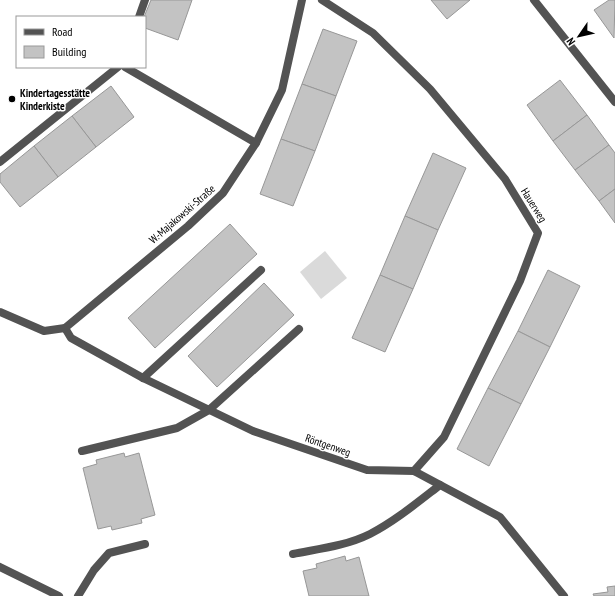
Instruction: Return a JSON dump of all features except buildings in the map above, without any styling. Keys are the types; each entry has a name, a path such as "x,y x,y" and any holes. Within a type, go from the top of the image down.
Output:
{"street":[{"path":"139,16 145,0"},
{"name":"W.-Majakowski-Straße","path":"65,328 188,226 223,193 256,143 282,90 302,0"},
{"name":"Hauerweg","path":"322,0 373,33 430,89 505,179 538,233 520,281 444,437 414,471"},
{"path":"534,0 615,102"},
{"path":"0,162 117,68"},
{"path":"127,68 256,143"},
{"path":"143,378 261,270"},
{"path":"0,312 44,331 65,328"},
{"name":"Röntgenweg","path":"65,328 71,338 143,378 253,431 367,470 414,471 440,484 500,517 564,596"},
{"path":"82,451 177,428 209,410 299,329"},
{"path":"293,554 335,545 369,534 408,510 440,484"},
{"path":"78,596 94,570 109,553 145,544"},
{"path":"0,567 59,596"}],"shaded area":[{"path":"325,251 347,278 321,299 300,272"}],"place":[{"name":"Kindertagesstätte Kinderkiste","path":"12,99"}]}
